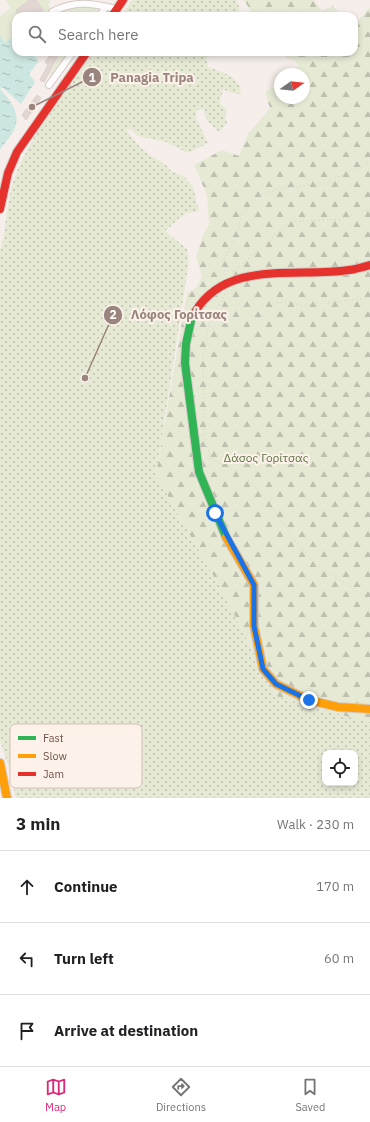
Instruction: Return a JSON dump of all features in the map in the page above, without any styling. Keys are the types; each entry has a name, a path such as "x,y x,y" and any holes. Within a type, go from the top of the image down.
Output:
{"street":[{"path":"116,12 122,0"},
{"path":"52,12 64,3 84,1 106,6 114,12"},
{"path":"102,12 106,6"},
{"path":"49,85 70,56"},
{"path":"0,209 8,173 17,152 84,56"},
{"path":"370,265 349,270 256,275 226,283 199,303 192,316 188,334 186,369 199,472 215,513 254,585 254,626 263,669 276,684 309,700 338,707 370,709"},
{"path":"0,764 7,798"}],"path":[{"path":"370,162 326,183 277,189 260,196 249,205 242,217 237,234 224,262 226,294 209,324 203,355 204,435 211,459 230,468 254,486 272,506 290,534 327,574 370,599"},
{"path":"226,283 233,272 282,229 295,222 341,219 370,210"},
{"path":"226,283 244,308 253,316 258,318 277,304 283,302 304,305 322,302 335,304 370,297"},
{"path":"194,437 204,435"}],"green space":[{"path":"5,0 49,0 51,2 48,5 51,9 47,12 12,12 12,38 5,43 0,36 0,16 11,8"},
{"path":"132,0 236,0 239,6 238,12 124,12"},
{"path":"244,0 314,0 322,11 333,6 338,12 251,12"},
{"path":"80,5 96,8 97,12 58,12"},
{"name":"Δάσος Γορίτσας","path":"370,7 370,722 276,696 221,589 156,475 187,293 196,288 202,277 196,257 203,235 209,224 207,195 194,165 222,150 239,156 248,134 270,108 265,92 271,88 274,88 274,104 310,104 310,68 297,68 299,66 294,60 286,58 286,56 358,56 358,20"},
{"path":"59,56 67,56 54,75 49,75"},
{"path":"91,56 209,56 206,59 208,67 224,73 238,83 241,94 231,93 223,89 220,104 227,109 225,117 227,123 219,132 208,122 203,109 197,110 196,118 208,143 188,153 166,142 138,136 131,129 126,130 138,145 151,156 166,165 171,171 185,177 193,187 199,211 184,214 165,231 187,249 189,261 156,475 221,589 276,696 370,722 370,798 16,798 14,788 142,788 142,724 10,724 10,772 0,740 0,251 13,182 28,148 49,114"}],"water":[{"path":"0,36 5,43 12,39 12,56 35,56 39,61 29,74 35,82 21,104 2,87 0,89"},
{"path":"0,89 9,99 15,110 16,122 15,128 11,135 0,150"}],"building":[{"path":"30,0 36,0 43,10 40,12 17,12 16,10"},
{"path":"58,56 44,82 40,80 48,65 45,62 49,57"},
{"path":"37,95 41,98 26,120 22,115"}],"traffic: fast":[{"path":"195,312 192,316 186,344 185,363 199,472 226,537"}],"traffic: slow":[{"path":"226,537 254,585 254,626 263,669 276,684 309,700 338,707 370,709"},
{"path":"0,763 7,798"}],"traffic: jam":[{"path":"115,12 123,0"},
{"path":"0,209 8,173 17,152 84,56"},
{"path":"195,312 209,295 225,284 244,278 264,274 349,270 370,265"}],"place":[{"name":"Panagia Tripa","path":"32,107"},
{"name":"Λόφος Γορίτσας","path":"85,378"}],"route":[{"path":"215,513 221,527 254,585 254,626 258,653 263,669 269,678 276,684 309,700"}]}
